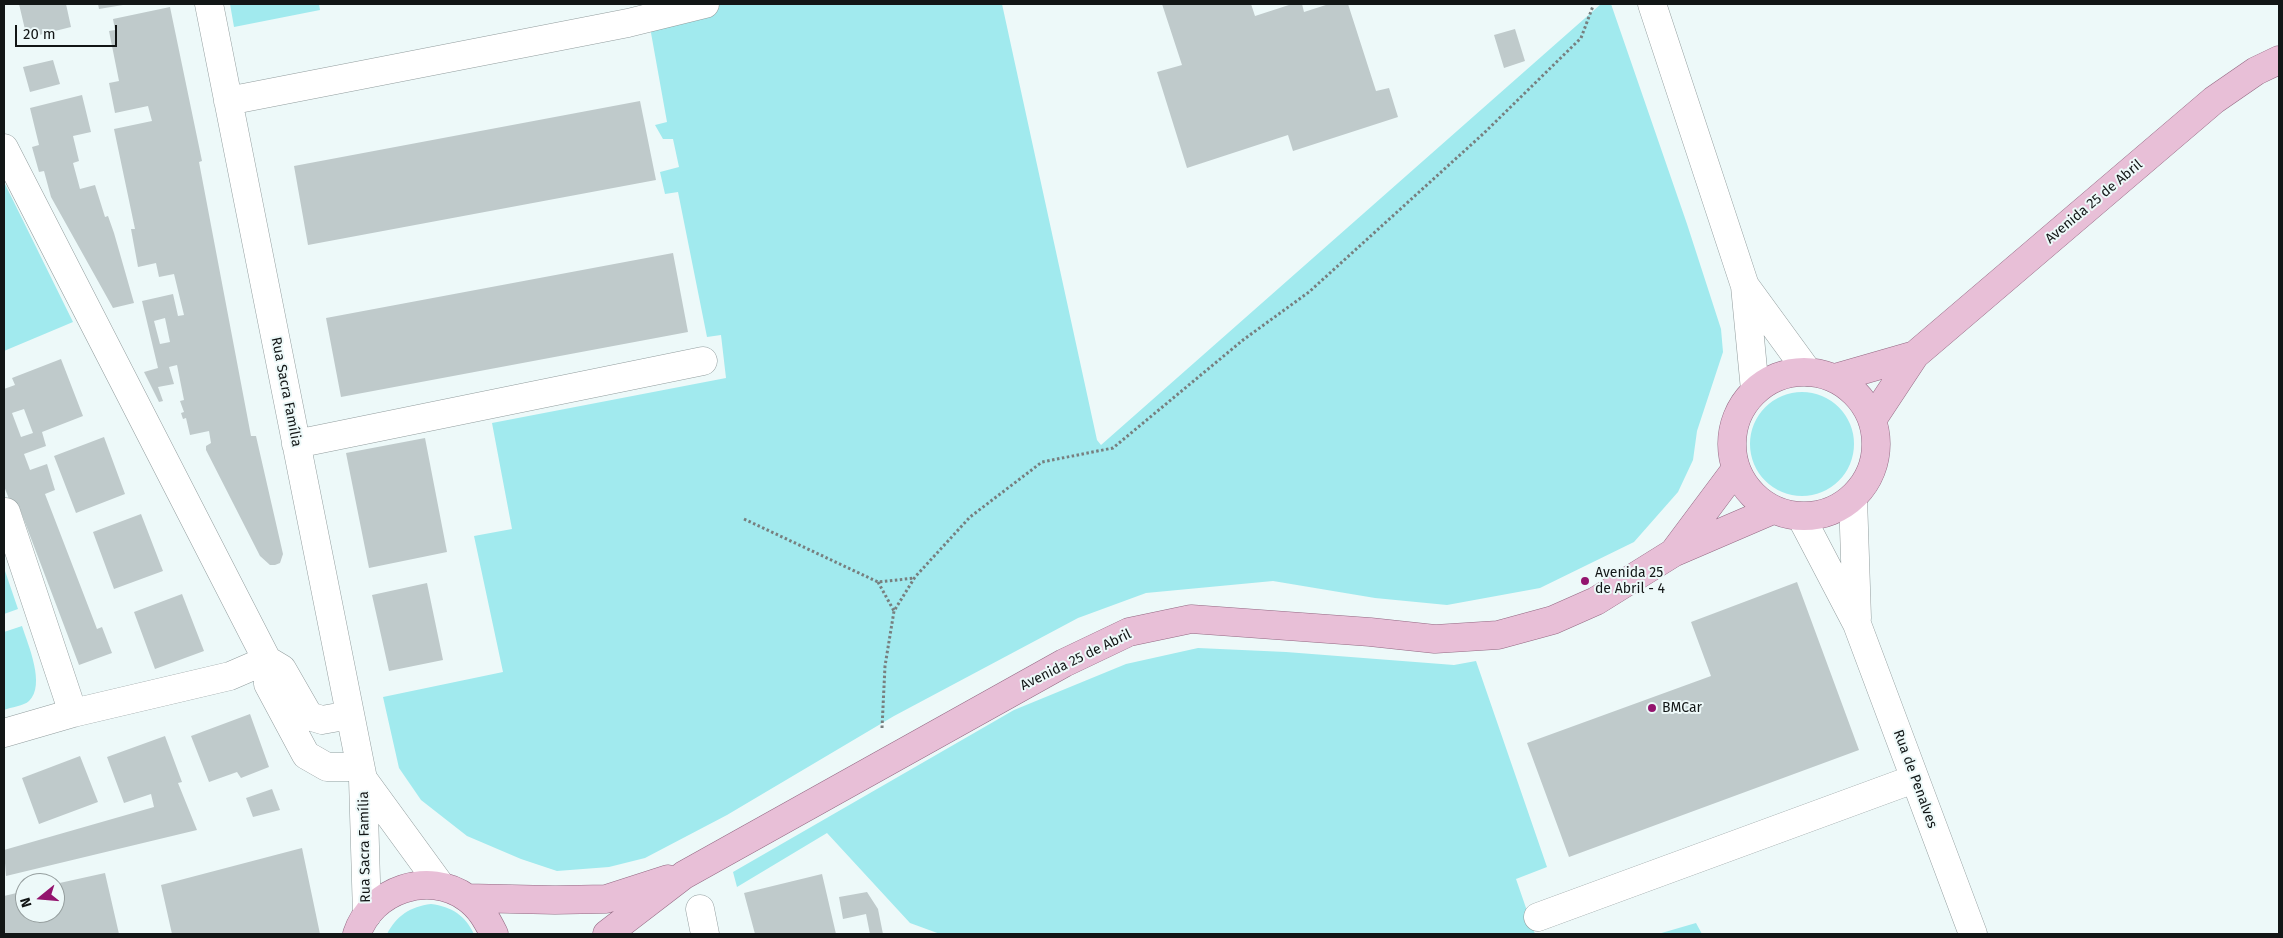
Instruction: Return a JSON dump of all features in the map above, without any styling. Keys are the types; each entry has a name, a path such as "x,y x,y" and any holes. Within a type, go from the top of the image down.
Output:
{"main road":[{"name":"Avenida 25 de Abril","path":"1872,420 1915,355 2206,107 2256,71 2279,60"},
{"name":"Avenida 25 de Abril","path":"1835,378 1915,355"},
{"name":"Avenida 25 de Abril","path":"1808,372 1835,378 1857,396 1872,420 1877,441 1874,462 1867,482 1853,498 1838,509 1819,515 1801,517 1773,510 1757,500 1744,486 1736,469 1732,448 1734,427 1742,407 1755,390 1771,380 1788,373 1808,372"},
{"name":"Avenida 25 de Abril","path":"1673,553 1736,469"},
{"name":"Avenida 25 de Abril","path":"607,934 684,874 1064,663 1129,632 1191,619 1435,638 1498,635 1553,620 1596,601 1673,553 1773,510"},
{"name":"Avenida 25 de Abril","path":"467,898 606,899 684,874"},
{"name":"Avenida 25 de Abril","path":"362,924 381,899 400,889 420,885 441,886 467,898 484,914 494,934"}],"street":[{"name":"Rua Sacra Família","path":"210,4 362,773 362,924"},
{"path":"228,100 628,23 705,4"},
{"path":"1652,4 1745,286 1755,390"},
{"path":"4,148 267,660 268,684 306,755 327,767 362,773"},
{"path":"1745,286 1808,372"},
{"path":"296,444 703,361"},
{"path":"1853,498 1858,624"},
{"path":"4,513 6,512 73,714"},
{"path":"1801,517 1858,624"},
{"name":"Rua de Penalves","path":"1858,624 1973,934"},
{"path":"4,734 73,714 230,676 267,660"},
{"path":"267,660 282,669 309,716 322,720 350,715"},
{"name":"Rua Sacra Família","path":"362,773 441,886"},
{"path":"1538,917 1914,779"}],"path":[{"path":"882,730 885,666 894,611 915,578 970,517 1042,462 1113,448 1243,340 1309,292 1483,134 1581,38 1592,6"},
{"path":"744,519 878,582 915,578"},
{"path":"878,582 894,611"}],"shaded area":[{"path":"230,4 319,4 320,10 234,27"},
{"path":"1002,4 1097,440 1101,445 1601,4 1611,4 1721,329 1723,352 1697,431 1693,460 1678,492 1634,542 1540,588 1447,605 1375,598 1273,581 1146,593 1078,618 894,716 727,815 645,858 609,867 557,871 521,859 467,836 421,800 399,768 383,697 503,672 474,536 512,529 492,423 726,378 721,335 707,337 678,192 665,194 660,172 679,167 673,139 663,139 655,125 667,122 646,5"},
{"path":"4,182 73,322 4,351"},
{"path":"1802,392 1822,396 1839,407 1850,424 1854,444 1850,464 1839,481 1822,492 1802,496 1782,492 1765,481 1754,464 1750,444 1754,424 1765,407 1782,396"},
{"path":"4,568 18,609 4,614"},
{"path":"22,626 34,665 36,685 34,694 29,701 4,710 4,632"},
{"path":"1198,648 1286,652 1454,665 1476,661 1547,867 1516,879 1535,934 940,934 910,923 827,833 737,887 733,872 1014,710 1126,664"},
{"path":"431,904 445,907 457,913 474,934 387,934 395,922 405,913 417,907"},
{"path":"1696,923 1702,934 1658,934"}],"building":[{"path":"19,4 66,4 71,27 27,38"},
{"path":"98,4 122,4 123,5 99,9"},
{"path":"1162,4 1251,4 1255,16 1292,4 1302,4 1304,12 1329,4 1348,4 1376,91 1389,88 1398,117 1293,151 1288,135 1187,168 1157,72 1182,65"},
{"path":"170,7 202,161 199,162 251,436 256,436 283,554 280,563 275,565 270,565 260,556 206,450 206,446 211,443 209,431 190,435 186,418 183,419 181,413 184,412 180,401 184,400 177,365 169,367 174,384 158,387 163,401 159,402 144,372 158,368 142,301 173,294 178,316 184,315 174,274 159,277 156,263 138,267 131,229 135,229 114,129 152,121 148,106 115,113 109,83 119,81 109,31 115,30 113,19","holes":["165,318 170,342 160,344 154,321"]},
{"path":"1515,29 1525,61 1504,68 1494,35"},
{"path":"53,60 60,84 30,92 23,67"},
{"path":"82,95 91,132 73,136 79,161 73,163 80,189 95,185 105,217 108,216 114,233 134,303 113,308 51,197 44,171 39,172 32,147 39,145 30,108"},
{"path":"640,101 656,180 308,245 294,166"},
{"path":"673,253 688,332 341,397 326,318"},
{"path":"61,359 83,416 42,432 46,446 24,454 30,470 47,464 55,490 45,494 97,629 102,627 112,653 79,665 18,504 12,507 4,486 4,389 15,385 12,378","holes":["24,409 33,433 21,437 12,413"]},
{"path":"104,437 125,494 76,513 54,456"},
{"path":"425,438 447,552 369,568 346,453"},
{"path":"141,514 163,571 114,589 93,532"},
{"path":"1797,582 1859,750 1569,857 1527,743 1711,676 1691,622"},
{"path":"427,583 443,660 389,671 372,595"},
{"path":"182,594 204,651 155,669 134,612"},
{"path":"250,714 269,767 241,778 237,772 209,782 191,736"},
{"path":"165,736 182,782 178,783 197,830 6,876 4,850 154,807 151,794 124,803 107,757"},
{"path":"80,756 98,802 39,824 22,778"},
{"path":"272,789 280,810 253,817 246,798"},
{"path":"302,848 320,934 172,934 161,885"},
{"path":"105,873 119,934 4,934 4,896 15,893 15,923 65,923 65,882"},
{"path":"822,874 836,934 755,934 744,893"},
{"path":"867,892 878,909 883,934 870,934 866,914 843,919 839,897"}],"place":[{"name":"Avenida 25 de Abril - 4","path":"1585,581"},
{"name":"BMCar","path":"1652,708"}]}
